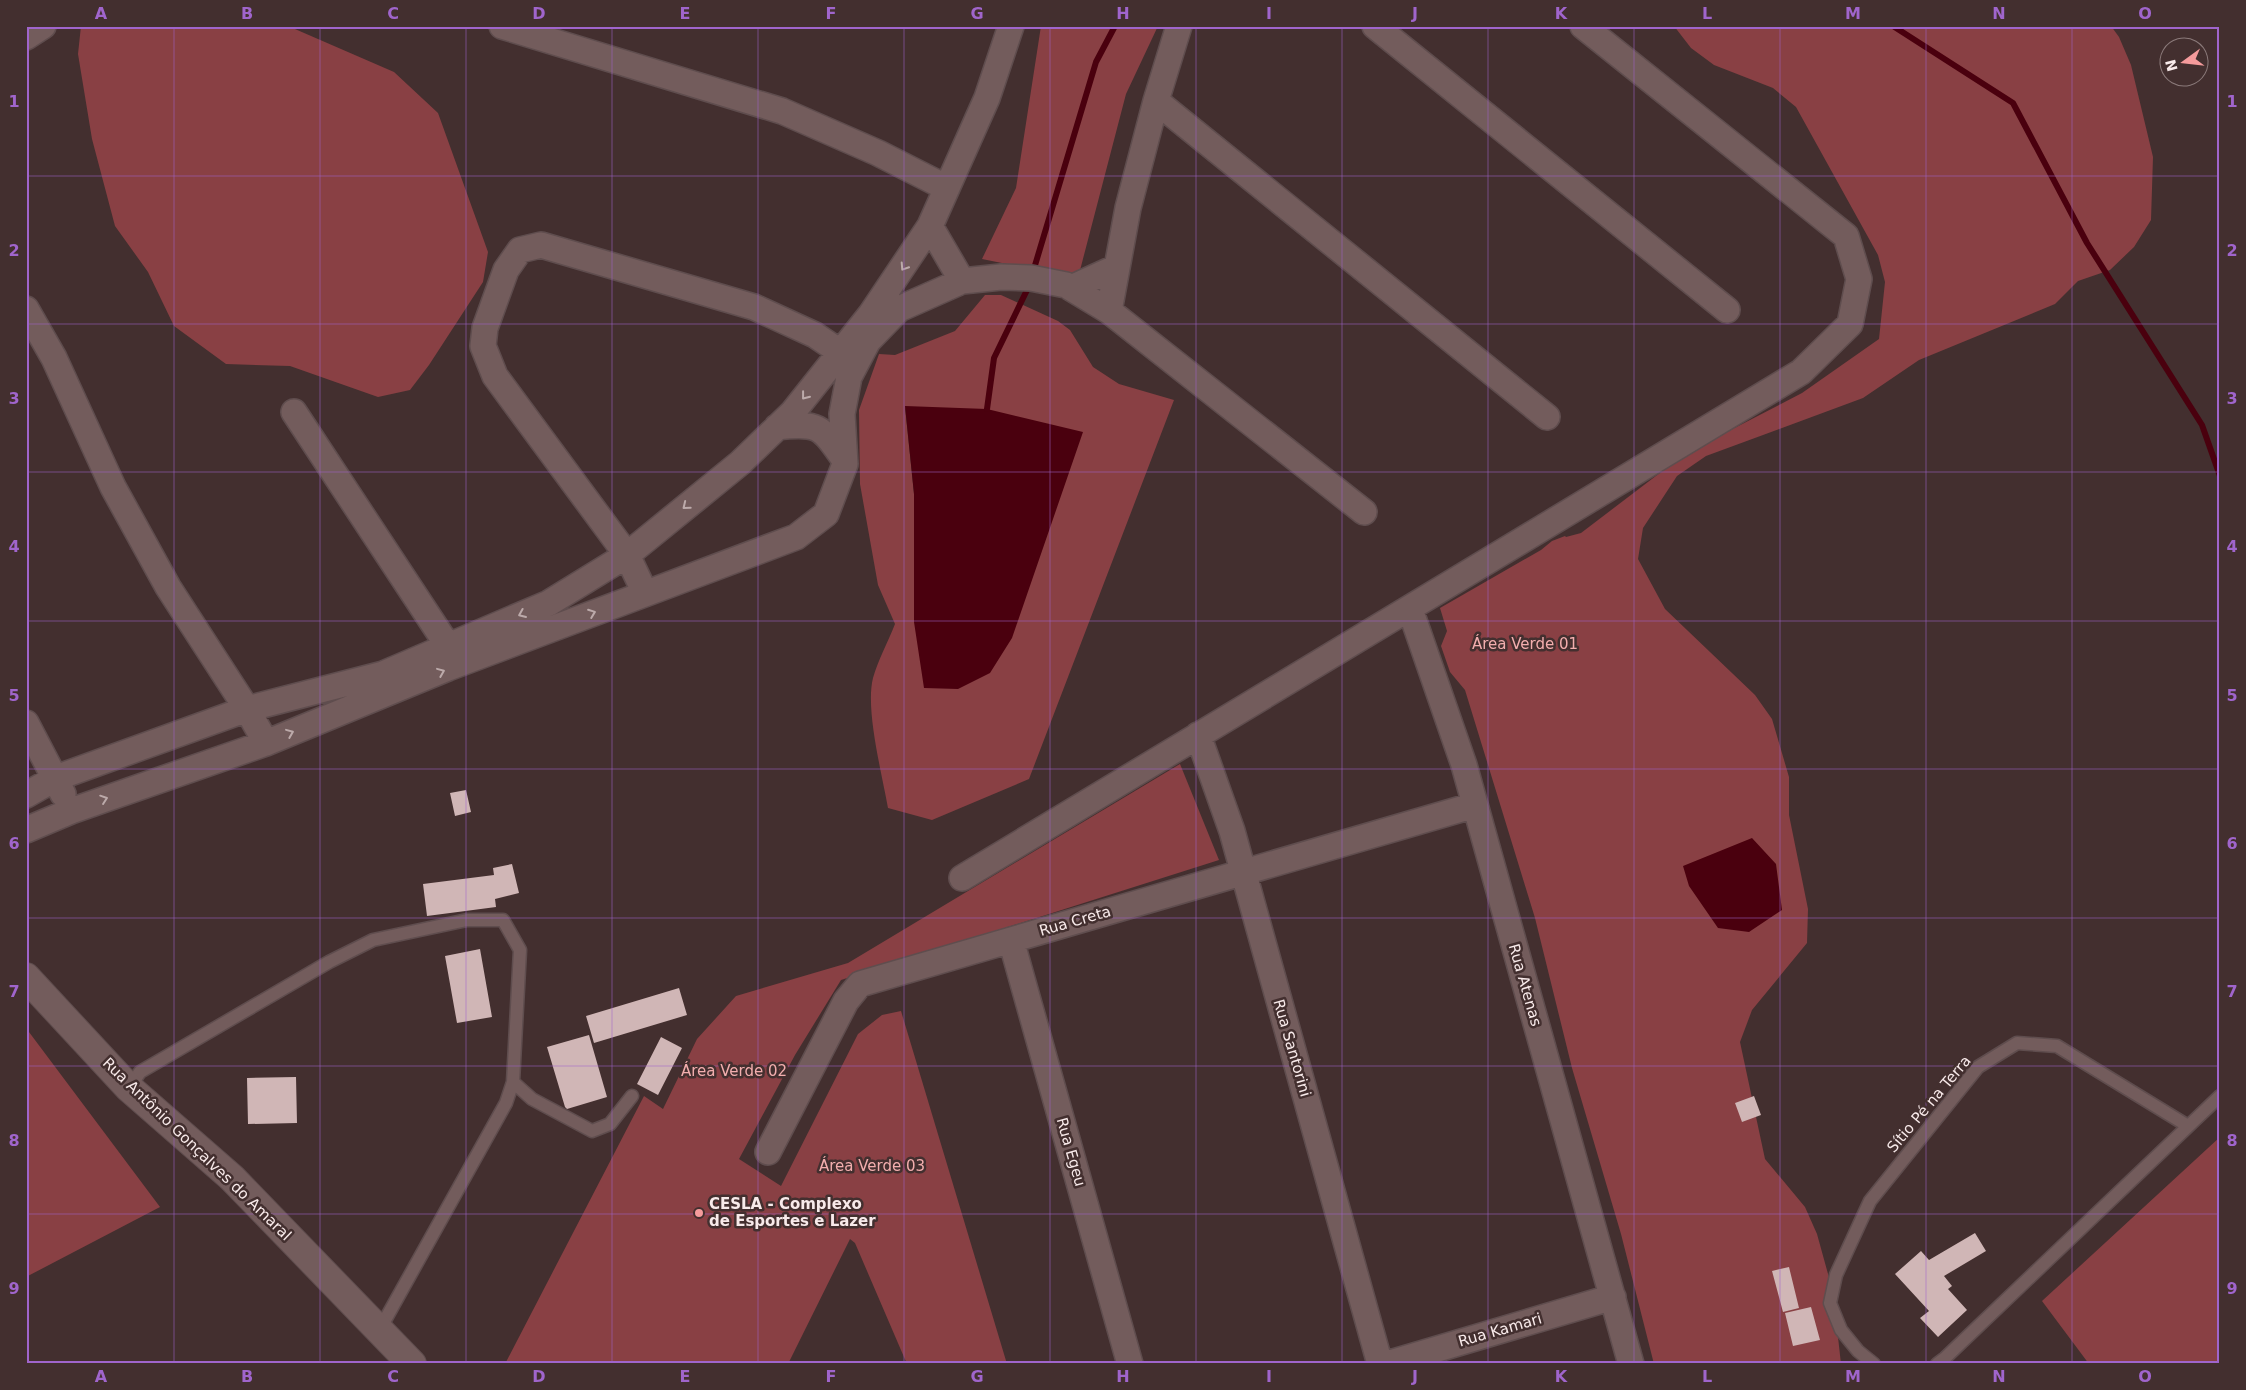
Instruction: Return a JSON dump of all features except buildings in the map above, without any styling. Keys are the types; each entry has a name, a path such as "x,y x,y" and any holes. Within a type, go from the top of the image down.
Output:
{"street":[{"path":"26,37 42,26"},
{"path":"502,26 782,111 878,153 946,188"},
{"path":"26,795 56,778 247,709 383,674 550,603 627,555 740,463 793,412 882,299 930,226 987,98 1011,26"},
{"path":"1109,311 1128,208 1156,101 1179,26"},
{"path":"1375,26 1727,310"},
{"path":"962,878 1801,372 1850,324 1860,279 1846,236 1583,26"},
{"path":"1156,101 1547,417"},
{"path":"930,226 962,281"},
{"path":"645,593 627,555 495,376 484,346 485,328 506,270 520,250 541,245 754,307 816,335 840,352"},
{"path":"1071,288 1117,267"},
{"path":"26,830 71,811 266,743 448,668 796,537 826,514 845,464 842,414 849,377 868,341 899,309 962,281 1001,277 1031,278 1066,285 1109,311 1364,512"},
{"path":"26,309 54,358 113,487 168,587 247,709 266,743"},
{"path":"294,412 448,646"},
{"path":"777,427 802,424 816,427 828,436 844,459"},
{"name":"Rua Atenas","path":"1410,609 1464,766 1631,1364"},
{"path":"26,722 56,778 71,811"},
{"name":"Rua Santorini","path":"1198,735 1232,832 1380,1364"},
{"name":"Rua Creta","path":"768,1152 846,1001 860,984 1475,805"},
{"name":"Rua Egeu","path":"1012,940 1130,1364"},
{"name":"Rua Antônio Gonçalves do Amaral","path":"26,977 129,1088 232,1178 412,1364"},
{"name":"Rua Kamari","path":"1387,1364 1612,1297"}],"lane":[{"path":"129,1088 140,1072 329,962 373,940 467,920 503,920 520,950 513,1082 506,1104 380,1329"},
{"name":"Sítio Pé na Terra","path":"1874,1364 1858,1352 1841,1330 1830,1303 1836,1275 1870,1201 1978,1067 2018,1042 2057,1046 2188,1126"},
{"path":"513,1082 532,1099 592,1131 610,1124 632,1096"},
{"path":"1937,1364 2220,1096"}],"green space":[{"path":"81,26 288,26 394,72 438,113 488,252 483,282 429,365 410,390 378,397 290,366 226,364 174,326 148,272 115,226 92,139 78,54"},
{"path":"1041,26 1158,26 1126,94 1078,278 982,259 1016,188"},
{"name":"Área Verde 01","path":"1674,26 2111,26 2119,37 2131,65 2153,157 2151,220 2134,247 2110,270 2078,281 2055,304 1919,360 1863,398 1706,456 1677,476 1643,528 1638,559 1665,609 1755,695 1772,719 1789,777 1789,815 1808,909 1807,943 1752,1010 1740,1042 1765,1159 1805,1207 1817,1234 1833,1292 1841,1364 1654,1364 1621,1234 1572,1068 1535,918 1465,690 1450,672 1441,646 1447,631 1440,608 1541,550 1552,541 1581,533 1686,453 1802,393 1879,339 1885,282 1878,255 1796,107 1773,88 1714,65 1691,48"},
{"path":"985,295 1001,295 1058,321 1070,330 1093,367 1119,384 1174,400 1029,779 932,820 888,808 875,742 871,707 873,678 895,624 878,585 860,484 859,410 879,354 895,355 955,331","holes":["905,407 1012,638 914,494"]},
{"path":"1180,764 1219,860 841,980 795,1055 739,1159 781,1186 858,1034 882,1015 901,1011 1007,1364 907,1364 855,1243 850,1239 788,1364 505,1364 644,1096 663,1109 697,1039 736,996 848,963"},
{"path":"26,1028 160,1207 26,1277"},
{"path":"2220,1137 2220,1364 2089,1364 2042,1301"}],"shaded area":[{"path":"905,406 987,409 1083,432 1012,638 990,673 958,689 924,688 914,622 914,494"},
{"path":"1752,838 1776,864 1782,910 1749,932 1718,928 1689,886 1683,866"}],"waterway":[{"path":"1033,272 1096,62 1115,26"},
{"path":"1893,26 2013,103 2087,243 2202,425 2220,476"},
{"path":"987,409 994,358 1028,288"}],"place":[{"name":"CESLA - Complexo de Esportes e Lazer","path":"699,1213"}],"park label":[{"name":"Área Verde 02","path":"734,1071"},
{"name":"Área Verde 03","path":"872,1166"}]}
